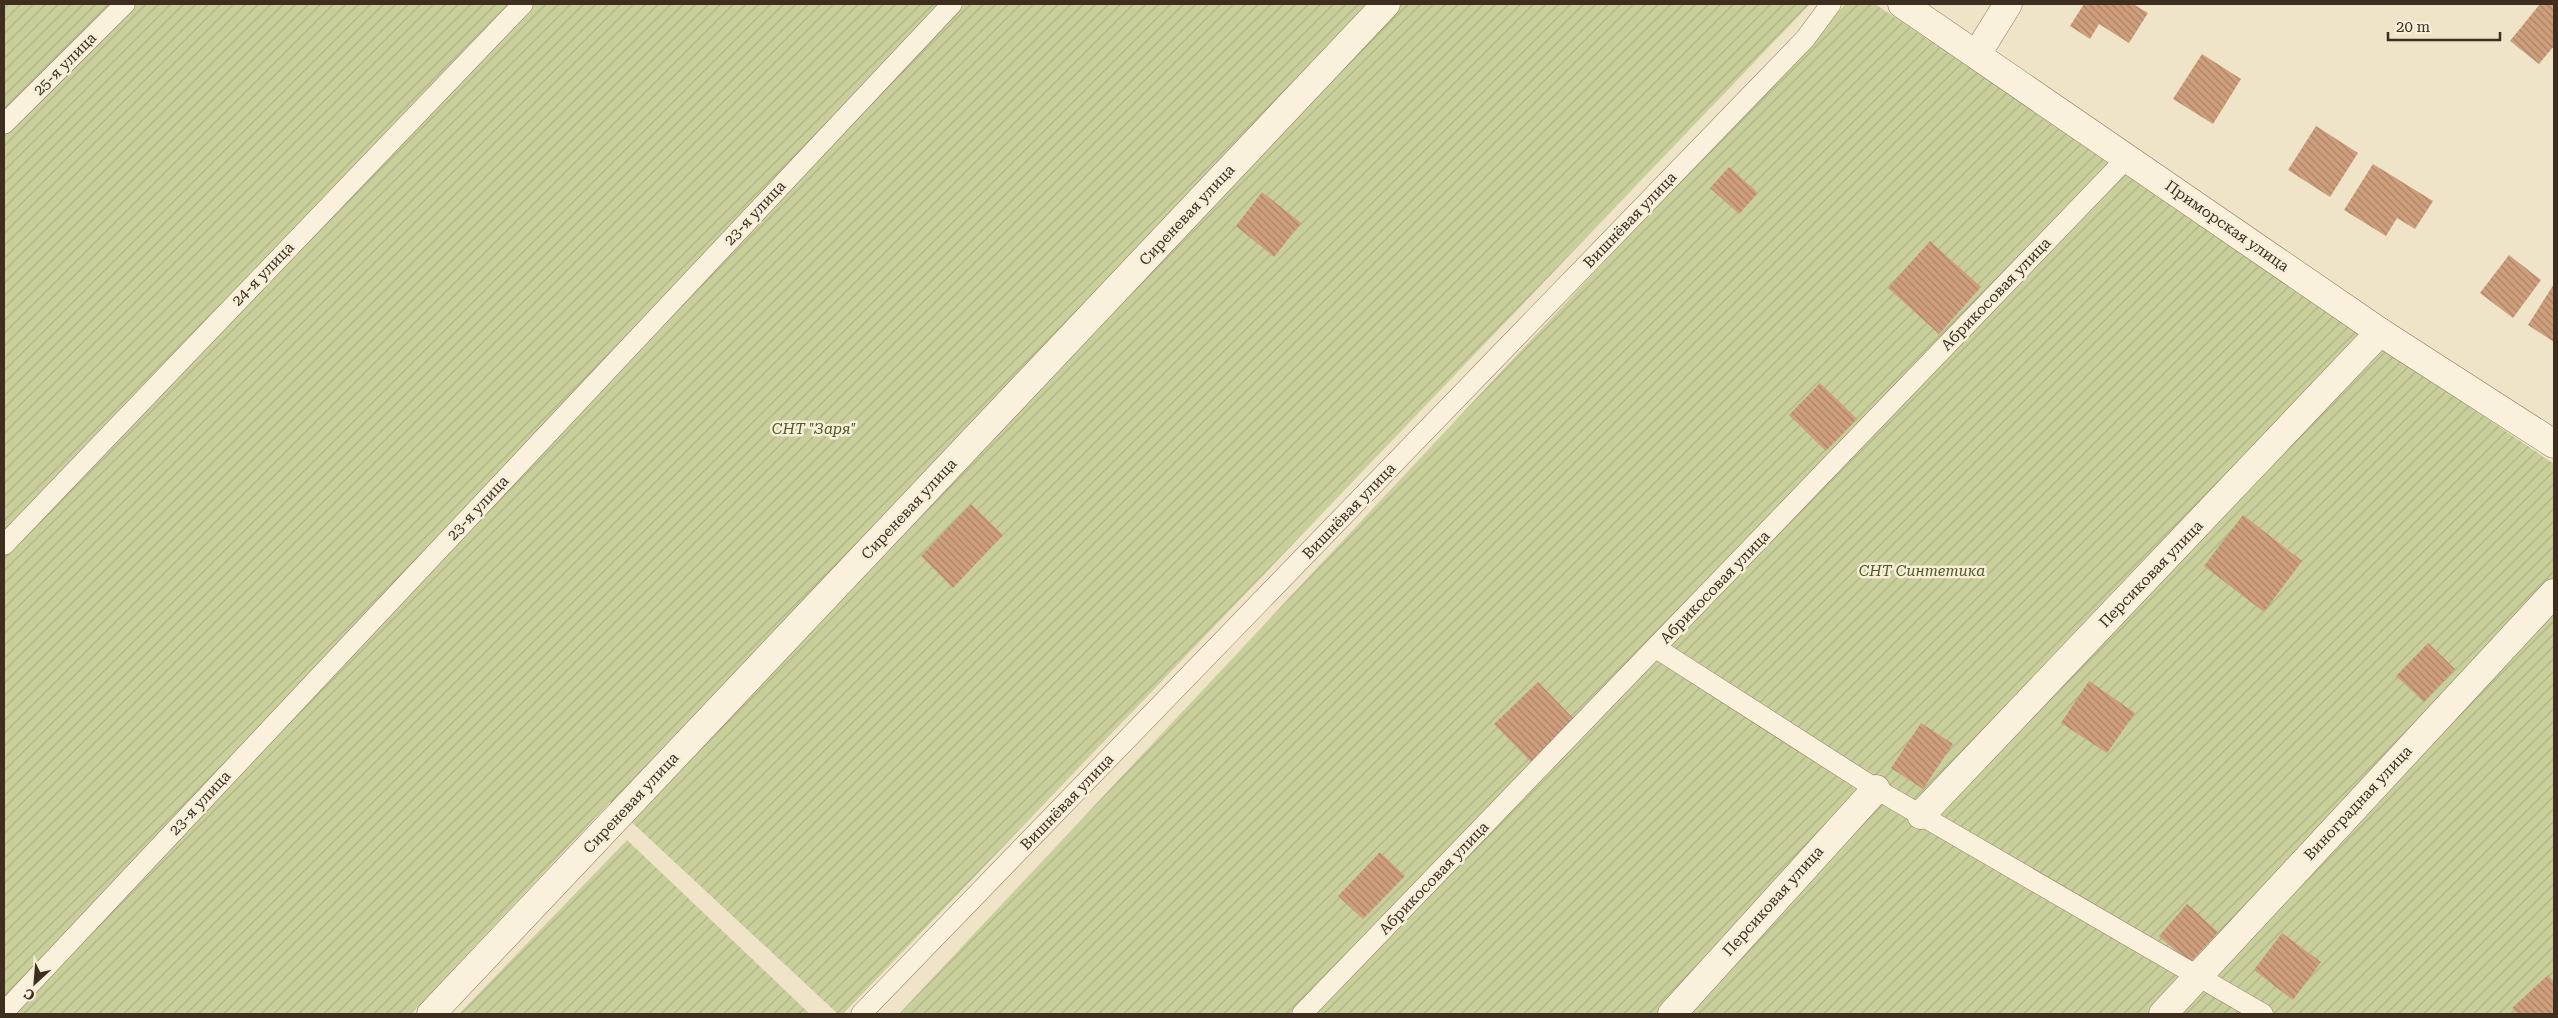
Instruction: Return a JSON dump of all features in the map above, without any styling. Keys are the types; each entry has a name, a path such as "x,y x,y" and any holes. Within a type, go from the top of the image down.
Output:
{"street":[{"name":"Сиреневая улица","path":"431,1014 1386,4"},
{"name":"Приморская улица","path":"1902,4 2380,332 2554,444"},
{"path":"1977,54 2008,4"},
{"name":"Персиковая улица","path":"1921,815 2380,332"},
{"name":"Виноградная улица","path":"2162,1014 2554,592"},
{"name":"Персиковая улица","path":"1672,1014 1876,790"}],"lane":[{"name":"25-я улица","path":"4,124 125,4"},
{"name":"24-я улица","path":"4,545 523,4"},
{"name":"23-я улица","path":"4,1012 952,4"},
{"name":"Вишнёвая улица","path":"862,1014 1805,39 1831,4"},
{"name":"Абрикосовая улица","path":"1302,1014 2127,158"},
{"path":"1656,648 1876,790 2264,1014"}],"green space":[{"name":"СНТ \"Заря\"","path":"4,4 1810,4 843,1014 838,1014 610,802 411,1014 4,1014"},
{"name":"СНТ Синтетика","path":"1846,4 1875,4 2554,464 2554,1014 899,1014"},
{"path":"627,840 810,1014 459,1014"}],"building":[{"path":"2084,4 2133,4 2148,13 2129,43 2099,24 2090,39 2070,26"},
{"path":"2540,4 2554,4 2554,46 2539,64 2510,41"},
{"path":"2202,54 2241,79 2213,124 2173,99"},
{"path":"2316,126 2358,153 2330,197 2288,170"},
{"path":"2373,164 2433,201 2415,229 2397,218 2386,236 2344,210"},
{"path":"1729,167 1758,193 1739,214 1710,188"},
{"path":"1262,192 1301,223 1274,257 1236,226"},
{"path":"1930,241 1981,287 1939,334 1888,288"},
{"path":"2509,255 2541,280 2513,318 2480,293"},
{"path":"2554,284 2554,342 2528,325"},
{"path":"1820,383 1857,419 1826,451 1789,415"},
{"path":"971,504 1003,535 953,588 921,556"},
{"path":"2243,515 2302,561 2264,612 2204,566"},
{"path":"2428,643 2455,669 2424,702 2396,676"},
{"path":"2089,681 2135,713 2107,753 2061,723"},
{"path":"1538,682 1575,720 1531,762 1494,724"},
{"path":"1921,723 1953,744 1923,789 1891,768"},
{"path":"1380,852 1405,876 1363,919 1338,896"},
{"path":"2187,904 2218,932 2190,963 2159,936"},
{"path":"2282,933 2321,962 2293,1000 2254,970"},
{"path":"2548,975 2554,982 2554,1014 2518,1014 2512,1008"}]}
